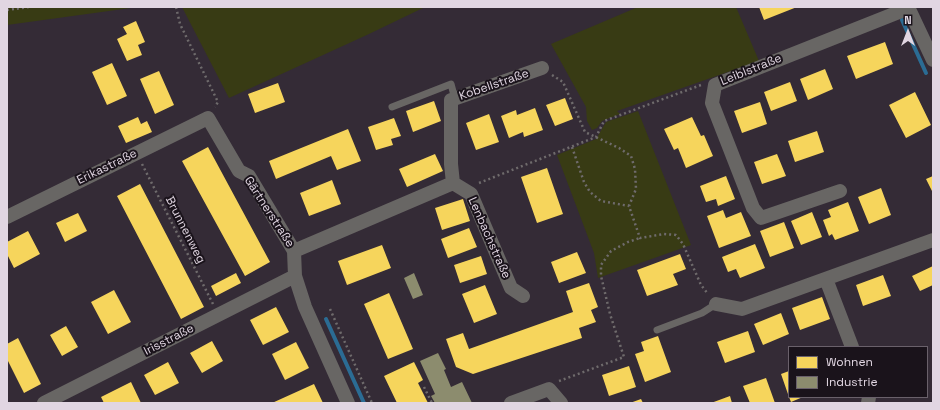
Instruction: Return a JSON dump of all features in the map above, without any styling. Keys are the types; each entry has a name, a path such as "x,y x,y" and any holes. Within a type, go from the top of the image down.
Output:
{"street":[{"path":"908,7 933,60"},
{"name":"Leiblstraße","path":"840,191 761,218 753,208 712,103 715,85 908,7"},
{"name":"Kobellstraße","path":"459,186 451,164 451,100 542,68"},
{"name":"Erikastraße","path":"7,217 208,118"},
{"name":"Gärtnerstraße","path":"208,118 239,171 249,176 294,251 295,276 305,307 348,403"},
{"path":"294,251 392,209 459,186"},
{"name":"Lenbachstraße","path":"459,186 471,194 511,288 523,296"},
{"path":"716,304 742,309 933,240"},
{"name":"Irisstraße","path":"44,403 295,276"},
{"path":"826,279 852,346"},
{"path":"511,403 549,389 561,403"}],"lane":[{"path":"392,107 451,84 455,99"},
{"path":"657,330 702,313 716,304"}],"path":[{"path":"7,10 29,7"},
{"path":"176,7 180,24 218,102 208,118"},
{"path":"542,68 563,82 585,132 619,148 632,156 635,169 636,189 629,206 640,238"},
{"path":"459,186 572,147 596,137 604,122 701,85 715,85"},
{"path":"572,147 584,182 590,192 601,201 629,206"},
{"name":"Brunnenweg","path":"136,153 219,315"},
{"path":"549,389 552,384 624,357 610,314 601,276 601,265 611,251 628,242 640,238 664,234 676,235 683,244 701,286 716,304"},
{"path":"330,309 372,403"},
{"path":"424,387 432,403"}],"green space":[{"path":"7,7 138,7 7,25"},
{"path":"182,7 425,7 229,98"},
{"path":"638,7 736,7 759,61 617,111 620,114 602,121 597,128 592,130 587,121 586,107 551,44"},
{"path":"638,111 691,245 598,278 594,253 557,155 596,139 606,122"}],"building: Wohnen":[{"path":"759,7 797,7 764,20"},
{"path":"136,21 145,42 138,45 142,55 127,61 117,39 127,34 123,27"},
{"path":"885,42 893,64 856,79 847,56"},
{"path":"112,63 127,96 107,105 92,72"},
{"path":"825,69 833,89 808,100 800,79"},
{"path":"159,71 174,105 155,114 140,79"},
{"path":"790,82 797,101 771,111 764,92"},
{"path":"278,83 285,102 255,113 248,94"},
{"path":"915,92 931,125 906,138 889,105"},
{"path":"565,98 573,119 555,126 546,105"},
{"path":"434,101 441,121 413,132 406,111"},
{"path":"760,102 767,124 742,133 734,111"},
{"path":"535,108 543,130 524,137 523,132 509,138 501,116 516,110 517,115"},
{"path":"489,114 499,142 476,150 466,123"},
{"path":"138,117 141,124 147,121 152,132 126,143 118,126"},
{"path":"692,117 701,136 704,135 713,156 686,168 678,148 674,150 664,129"},
{"path":"394,118 401,136 391,139 393,145 376,150 368,127"},
{"path":"348,129 361,161 337,170 331,156 276,179 269,161"},
{"path":"817,131 824,152 795,162 788,141"},
{"path":"208,147 270,262 245,276 182,161"},
{"path":"435,154 443,171 407,187 399,169"},
{"path":"777,154 786,176 762,184 754,162"},
{"path":"547,168 563,214 537,223 521,177"},
{"path":"726,176 735,199 718,206 716,199 706,202 700,186"},
{"path":"933,176 933,193 926,179"},
{"path":"332,180 341,204 309,216 300,193"},
{"path":"140,184 204,307 181,319 117,196"},
{"path":"881,188 891,215 869,224 858,197"},
{"path":"463,199 470,221 442,230 435,208"},
{"path":"848,202 859,231 835,240 832,234 829,236 823,220 831,217 828,210"},
{"path":"723,210 726,218 741,212 751,236 719,248 707,216"},
{"path":"812,212 822,237 801,245 791,221"},
{"path":"78,213 87,231 65,242 56,223"},
{"path":"784,222 794,248 770,257 760,231"},
{"path":"469,228 477,247 448,258 441,239"},
{"path":"28,231 40,254 14,268 7,254 7,242"},
{"path":"755,244 765,268 740,278 736,269 728,272 722,257"},
{"path":"382,245 391,268 347,285 338,261"},
{"path":"577,252 586,273 559,283 551,262"},
{"path":"680,254 686,269 673,274 678,285 647,296 637,270"},
{"path":"481,256 487,274 460,283 454,265"},
{"path":"933,266 933,285 920,291 912,276"},
{"path":"236,273 241,283 216,296 211,286"},
{"path":"883,275 891,296 863,306 856,285"},
{"path":"589,283 598,307 591,310 596,322 579,328 582,338 473,374 456,367 446,339 463,333 469,349 573,312 566,291"},
{"path":"485,285 497,314 474,323 462,294"},
{"path":"114,290 131,322 108,334 91,302"},
{"path":"389,293 413,349 388,359 364,304"},
{"path":"822,297 830,319 800,330 792,308"},
{"path":"276,307 289,332 263,345 250,320"},
{"path":"781,313 789,334 763,345 754,324"},
{"path":"66,326 78,347 62,356 50,335"},
{"path":"748,331 755,352 725,363 717,342"},
{"path":"658,336 671,372 645,382 635,354 644,351 641,342"},
{"path":"18,338 41,384 24,393 7,359 7,344"},
{"path":"212,341 223,361 202,373 190,353"},
{"path":"296,342 309,368 285,380 272,354"},
{"path":"168,362 179,383 155,395 144,375"},
{"path":"414,362 423,380 418,383 428,403 397,403 384,376"},
{"path":"629,366 636,387 609,396 602,375"},
{"path":"788,371 788,394 781,374"},
{"path":"766,378 775,403 750,403 743,386"},
{"path":"131,382 141,403 104,403 101,397"},
{"path":"314,384 323,403 272,403"},
{"path":"730,396 732,403 711,403"},
{"path":"789,398 801,398 791,402"},
{"path":"641,399 643,403 630,403"}],"building: Industrie":[{"path":"414,273 423,295 413,299 404,278"},
{"path":"438,353 446,369 444,370 451,387 462,382 472,403 435,403 431,396 435,394 420,361"}],"waterway":[{"path":"902,20 926,73"},
{"path":"326,319 364,403"}]}
